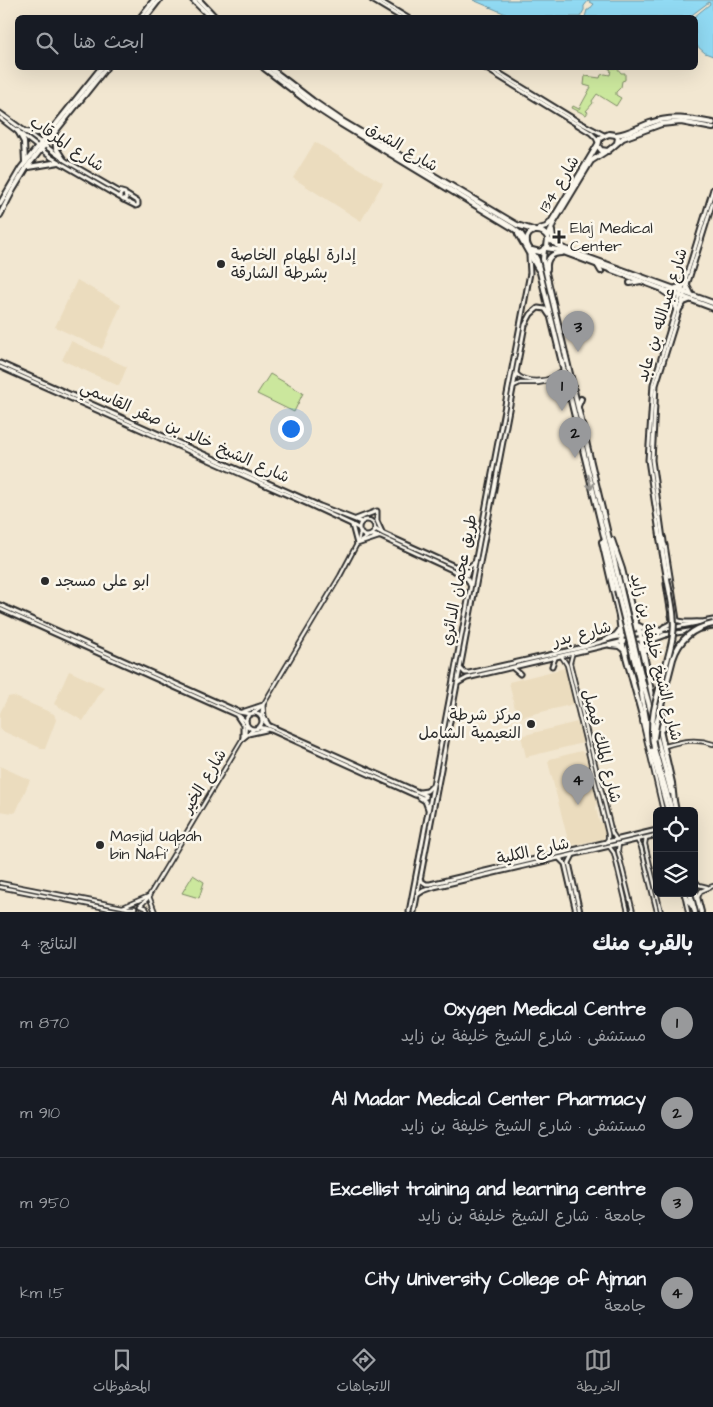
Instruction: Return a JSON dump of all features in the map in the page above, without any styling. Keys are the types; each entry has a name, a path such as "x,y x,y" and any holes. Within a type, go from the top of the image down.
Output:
{"main road":[{"path":"142,15 154,0"},
{"path":"147,15 159,0"},
{"path":"193,0 208,15"},
{"path":"199,0 213,15"},
{"path":"372,0 398,15"},
{"path":"378,0 403,15"},
{"path":"0,204 39,145 99,70"},
{"path":"0,215 26,166 43,149 104,70"},
{"name":"شارع الشرق","path":"267,70 331,118 513,228 521,234 528,244"},
{"name":"شارع الشرق","path":"273,70 327,111 437,178 517,226 536,230"},
{"path":"488,70 593,135 601,150 612,149 623,138 661,124 676,122 713,128"},
{"path":"495,70 604,135 622,134 665,118 686,118 713,123"},
{"path":"551,110 568,118 568,115"},
{"name":"شارع المرقاب","path":"0,113 43,149 124,200"},
{"name":"شارع المرقاب","path":"0,118 39,145"},
{"path":"25,132 35,133 51,130"},
{"path":"18,131 25,145 26,166"},
{"path":"590,164 641,131"},
{"path":"26,166 61,160 55,146 56,133"},
{"path":"598,143 604,135"},
{"path":"616,135 618,138 617,143"},
{"name":"شارع 134","path":"536,230 546,227 551,222 598,143"},
{"name":"شارع 134","path":"549,239 554,224 590,164 595,157 606,151"},
{"name":"شارع المرقاب","path":"61,160 126,195"},
{"path":"430,179 436,180 437,178"},
{"name":"شارع عبدالله بن عابد","path":"683,294 685,280 712,202 713,189"},
{"path":"119,197 122,192"},
{"path":"126,195 138,202 138,205 136,206 124,200 126,195"},
{"path":"554,224 552,235 556,242 589,258"},
{"name":"شارع عبدالله بن عابد","path":"672,620 652,460 656,389 704,225"},
{"path":"513,228 530,252 546,298"},
{"path":"530,252 528,244 529,234 536,230 545,233 549,239 562,248 675,289 683,294"},
{"path":"545,249 549,239"},
{"path":"530,252 540,252 553,248 658,287 713,303"},
{"name":"شارع الشيخ خليفة بن زايد","path":"545,249 543,259 603,511 642,639 665,746 674,802"},
{"name":"شارع الشيخ خليفة بن زايد","path":"530,252 537,260 615,589"},
{"name":"طريق عجمان الدائري","path":"409,912 530,270 530,252"},
{"path":"554,308 547,264 548,259 554,254 567,253"},
{"path":"597,264 602,271"},
{"path":"675,289 680,287 685,280"},
{"path":"630,283 642,281"},
{"path":"543,286 544,284 547,285 554,308"},
{"path":"687,286 691,297 713,308"},
{"path":"658,287 674,298 678,309 691,297"},
{"name":"طريق عجمان الدائري","path":"414,912 525,327 531,314 538,308 546,310 552,321"},
{"path":"522,312 527,311 529,313 525,327"},
{"path":"556,358 561,361"},
{"name":"شارع الشيخ خالد بن صقر القاسمي","path":"0,363 223,461 351,522 358,528"},
{"name":"شارع الشيخ خالد بن صقر القاسمي","path":"0,368 351,522 361,522"},
{"path":"56,392 56,390 63,391"},
{"path":"565,398 568,390"},
{"path":"578,406 582,399"},
{"path":"590,455 596,459"},
{"path":"260,483 269,485 267,482"},
{"path":"603,511 607,505"},
{"path":"377,512 382,536 357,544 351,522 377,512"},
{"name":"شارع الشيخ خليفة بن زايد","path":"605,519 622,642 652,747"},
{"path":"382,536 375,529 371,521 361,522 358,528 360,533 367,537 372,535 382,536 458,570 468,580 470,588"},
{"path":"372,535 375,529"},
{"name":"شارع عبدالله بن عابد","path":"661,538 675,632 661,704 662,736"},
{"name":"شارع عبدالله بن عابد","path":"661,538 677,618"},
{"path":"458,570 468,568 475,561"},
{"name":"شارع عبدالله بن عابد","path":"652,747 653,718 674,631 668,578"},
{"path":"615,589 642,684"},
{"path":"614,607 615,600"},
{"path":"0,605 237,714 249,728 269,728"},
{"path":"0,609 237,714 252,713 261,718 269,728 416,793 425,801 428,809"},
{"path":"619,614 624,632 634,630 634,617"},
{"path":"608,639 619,632 619,614"},
{"path":"14,616 24,618 25,616"},
{"path":"634,617 643,629 659,630 670,625 672,620 673,623 676,623 677,618 681,622 701,622"},
{"path":"682,627 691,621"},
{"name":"شارع بدر","path":"460,668 466,674 584,647 621,636 682,627 701,622 713,624"},
{"path":"671,807 652,747 656,725 675,652 689,634 703,626 713,624"},
{"name":"شارع بدر","path":"457,684 464,680 622,642 666,635 713,624"},
{"path":"648,638 647,635 669,629"},
{"path":"645,660 648,642 666,635"},
{"path":"628,659 627,647 637,644 647,668"},
{"path":"610,645 617,645 625,651"},
{"path":"88,649 89,647 95,648"},
{"path":"552,666 556,658"},
{"path":"513,668 520,674"},
{"path":"464,680 464,676 479,671"},
{"name":"شارع الشيخ خليفة بن زايد","path":"642,684 664,807"},
{"name":"شارع الشيخ خليفة بن زايد","path":"642,684 675,807"},
{"path":"447,734 451,703 449,701"},
{"path":"237,714 263,705 264,717 269,728"},
{"path":"246,723 247,716 252,713"},
{"path":"237,714 243,725 243,738"},
{"path":"255,729 261,724 261,718"},
{"path":"243,738 248,734 269,728"},
{"path":"653,772 658,775"},
{"path":"416,793 427,790 433,784"},
{"name":"شارع الكلية","path":"417,896 421,892 430,889 609,846 653,831"},
{"name":"شارع الكلية","path":"426,884 605,843 637,840 653,836"},
{"path":"567,864 573,854"},
{"path":"559,858 567,864 578,912"},
{"path":"420,880 426,884 423,887 424,889 430,889"},
{"path":"686,897 694,910"},
{"path":"691,897 694,910"},
{"path":"697,897 701,912"}],"street":[{"path":"514,386 520,383 535,384 554,379 563,370"},
{"path":"516,372 521,378 534,380 560,379 566,381"},
{"path":"520,383 519,380 521,378"},
{"path":"261,718 263,705 340,576 357,544 360,533"},
{"path":"357,544 367,537"},
{"path":"617,645 625,655 653,772 664,807"},
{"name":"شارع الملك فيصل","path":"572,655 570,661 572,677 607,824 608,835 605,843"},
{"name":"شارع الملك فيصل","path":"562,657 566,661 572,677"},
{"path":"252,713 263,705"},
{"path":"243,738 246,723"},
{"name":"شارع الخير","path":"140,906 148,897 243,738 255,729"},
{"path":"665,746 690,740 713,744"},
{"name":"شارع الملك فيصل","path":"607,824 618,842 618,851 632,912"},
{"path":"647,837 645,844 646,861 657,912"},
{"path":"637,840 641,845 661,912"},
{"path":"609,846 614,853 628,912"},
{"path":"698,882 702,886 712,887"},
{"path":"0,885 123,907 135,908 140,906 148,911"},
{"path":"0,885 126,912"},
{"path":"698,901 700,892 712,887"},
{"path":"123,907 148,897"},
{"path":"148,897 148,911"},
{"path":"148,897 155,912"},
{"path":"685,897 688,912"},
{"path":"132,912 135,908"}],"shaded area":[{"path":"315,142 383,183 361,221 293,178"},
{"path":"77,280 121,305 102,349 55,327"},
{"path":"71,341 127,367 119,386 62,360"},
{"path":"565,668 574,704 517,718 509,682"},
{"path":"69,671 104,687 83,721 54,704"},
{"path":"13,696 54,714 56,720 45,749 0,730 0,713 8,697"},
{"path":"577,722 583,743 526,757 521,736"},
{"path":"581,751 585,754 597,802 596,808 599,821 603,823 606,834 603,839 572,845 569,844 548,762 550,759"},
{"path":"0,766 30,780 16,812 13,813 0,811"}],"green space":[{"path":"611,70 619,70 621,73 625,73 625,80 622,81 621,87 616,92 616,95 621,98 616,106 597,94 592,101 593,103 586,111 588,112 586,115 572,108 573,106 579,109 591,87 584,85 585,76 600,78 601,75 610,75"},
{"path":"270,374 303,393 294,412 257,394"},
{"path":"193,875 204,882 199,898 182,893"}],"water":[{"path":"473,0 713,0 713,56 705,53 698,47 698,15 696,15 710,4 709,2 692,15 586,15 587,10 594,4 588,1 581,15 508,15"}],"place":[{"name":"Elaj Medical Center","path":"559,237"},
{"name":"إدارة المهام الخاصة بشرطة الشارقة","path":"221,264"},
{"name":"Excellist training and learning centre","path":"578,352"},
{"name":"Oxygen Medical Centre","path":"562,411"},
{"name":"Al Madar Medical Center Pharmacy","path":"575,458"},
{"name":"ابو علی مسجد","path":"45,581"},
{"name":"مركز شرطة النعيمية الشامل","path":"531,724"},
{"name":"City University College of Ajman","path":"578,805"},
{"name":"Masjid Uqbah bin Nafi'","path":"100,845"}]}
